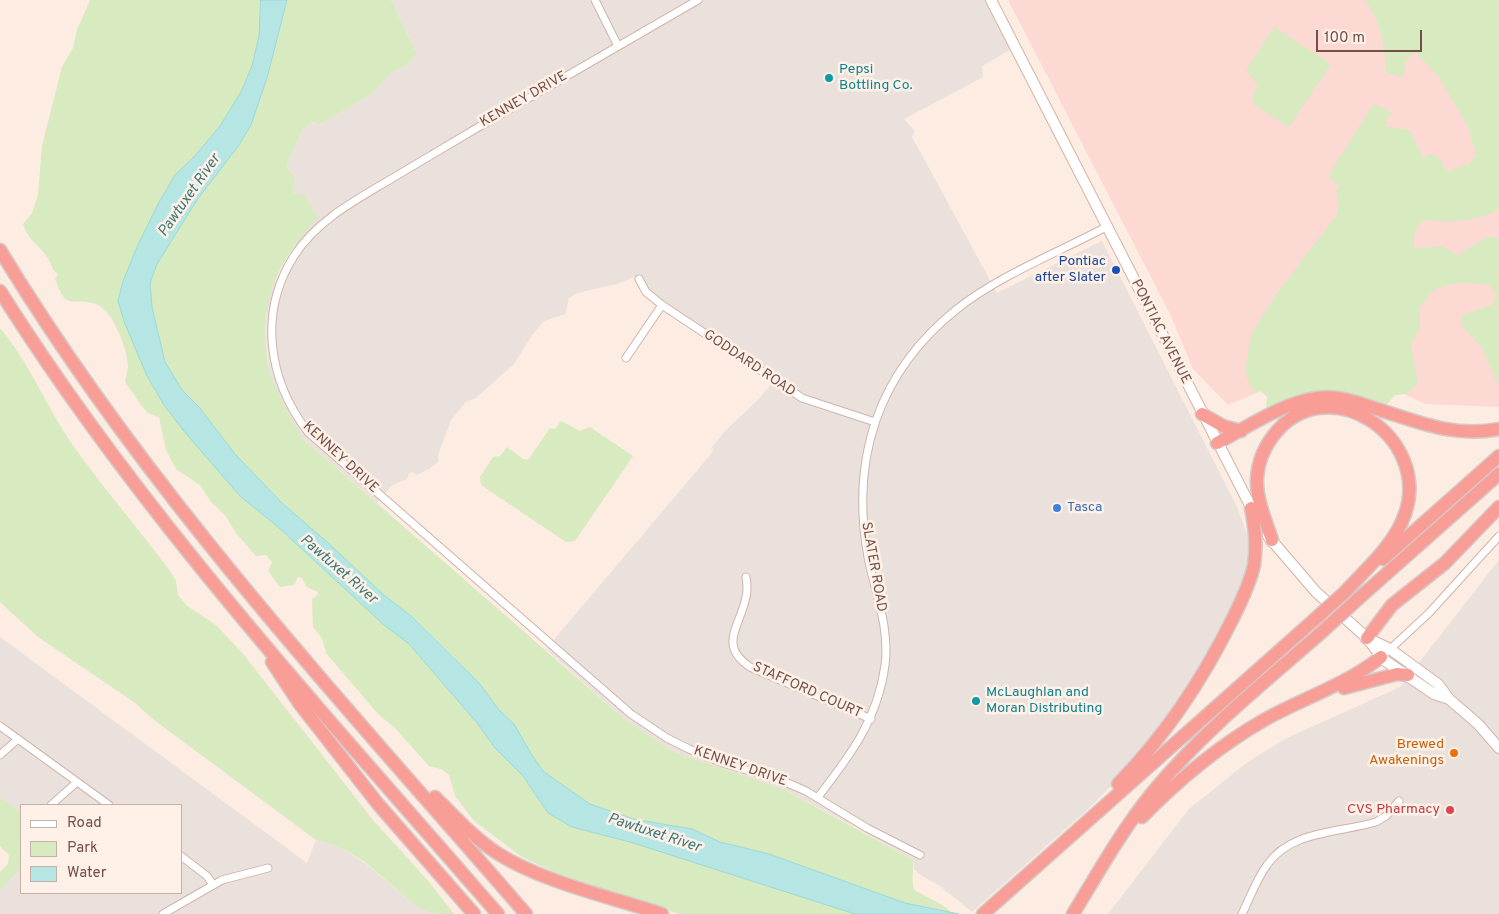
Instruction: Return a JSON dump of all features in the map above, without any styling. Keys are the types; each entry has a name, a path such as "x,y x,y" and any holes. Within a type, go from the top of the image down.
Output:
{"highway":[{"path":"0,250 83,378 170,496 236,578 526,914"},
{"path":"0,291 55,376 179,543 498,914"},
{"path":"1216,443 1296,403 1324,397 1352,401 1450,431 1476,433 1499,429"},
{"path":"1272,540 1259,495 1257,479 1262,455 1280,428 1300,414 1325,408 1356,412 1376,423 1394,442 1402,456 1408,481 1407,506 1394,534 1345,592"},
{"path":"1202,414 1223,426 1241,431"},
{"path":"988,910 1499,456"},
{"path":"1074,914 1114,846 1144,802 1188,753 1499,474"},
{"path":"1367,638 1392,605 1445,563 1499,507"},
{"path":"1040,864 1140,760 1172,720 1205,669 1229,626 1252,574 1256,542 1251,508"},
{"path":"257,636 302,708 470,914"},
{"path":"1114,846 1162,797 1210,756 1263,721 1356,675 1386,653"},
{"path":"1305,699 1392,675 1408,675"},
{"path":"379,744 488,846 524,868 611,902 634,914"},
{"path":"564,883 662,914"},
{"path":"450,889 474,914"}],"main road":[{"name":"PONTIAC AVENUE","path":"991,0 1216,443 1251,508 1272,540 1323,600 1386,653 1408,675 1437,696 1449,699"},
{"name":"PONTIAC AVENUE","path":"1386,653 1438,684 1449,699 1478,724 1499,748"}],"street":[{"path":"595,0 618,46"},
{"name":"KENNEY DRIVE","path":"698,0 354,201 314,231 294,256 276,298 271,331 277,374 290,405 308,432 625,710 667,738 689,749 723,763 782,781 818,797 867,828 920,855"},
{"name":"SLATER ROAD","path":"818,797 857,746 871,719 881,688 886,662 882,613 869,559 863,502 865,464 874,422 887,393 905,362 923,340 957,309 996,284 1106,227"},
{"name":"GODDARD ROAD","path":"639,279 646,292 662,305 802,398 874,422"},
{"path":"626,358 662,305"},
{"path":"1386,653 1429,613 1499,536"},
{"name":"STAFFORD COURT","path":"746,577 746,597 733,637 737,656 750,666 871,719"},
{"path":"0,726 108,804"},
{"path":"0,755 18,739"},
{"path":"52,804 77,782"},
{"path":"1242,914 1264,870 1283,849 1303,839 1376,822 1386,816 1399,802"},
{"path":"182,857 207,876 213,885"},
{"path":"164,914 222,880 268,868"}],"shaded area":[{"path":"391,0 990,0 1013,48 982,66 983,77 904,119 915,131 912,137 997,293 1102,241 1237,507 1249,540 1250,552 1243,583 1227,618 1201,666 1160,728 1117,780 1087,810 972,912 941,887 919,874 914,869 913,860 851,825 785,790 674,752 623,718 546,649 711,454 714,448 710,450 725,431 758,400 773,382 648,298 639,288 634,277 617,284 577,293 569,298 565,314 544,321 532,335 514,364 476,398 466,402 451,420 438,455 438,462 416,475 413,472 409,473 407,479 392,485 377,503 302,438 285,409 269,371 266,336 267,303 274,283 301,236 298,195 295,194 293,188 296,181 287,166 302,130 312,122 319,125 372,94 391,73 405,66 417,54"},
{"path":"1008,0 1499,0 1499,407 1425,404 1374,379 1309,371 1228,405 1193,369 1171,316"},
{"path":"1499,560 1499,914 1108,914 1189,809 1249,761 1287,738 1400,687"},
{"path":"0,637 307,863 316,840 338,846 365,863 417,907 435,914 0,914 0,891 20,869 20,894 182,894 182,804 20,804 20,812 0,797"}],"green space":[{"path":"90,0 261,0 259,36 252,66 241,92 220,126 194,157 175,175 137,247 123,281 118,301 125,324 147,376 164,405 240,496 278,527 384,625 409,644 477,723 495,748 523,776 548,813 572,827 630,842 855,914 679,914 554,872 522,857 474,821 455,796 449,775 441,769 429,766 395,728 378,714 326,653 322,638 313,627 312,599 318,595 318,592 307,587 302,578 298,577 294,585 280,587 268,571 272,562 266,555 256,556 236,533 225,515 211,502 200,485 176,469 166,450 159,417 148,413 125,382 128,367 127,360 114,322 96,304 71,301 63,296 55,279 58,274 44,252 28,235 23,224 32,213 38,195 42,146 62,67 73,48 77,30"},
{"path":"287,0 391,0 417,54 405,66 391,73 372,94 319,125 312,122 302,130 287,166 296,181 293,188 295,194 305,195 318,218 294,246 277,276 267,309 265,327 266,346 268,366 273,381 284,406 302,438 623,718 674,752 785,790 913,860 914,889 951,912 905,903 769,854 720,842 692,829 633,819 590,804 544,772 514,724 499,710 479,683 410,615 385,596 282,503 235,454 199,407 182,390 165,362 152,307 150,283 157,264 197,200 239,145 251,125 267,78"},
{"path":"1364,0 1499,0 1499,210 1481,217 1462,221 1424,220 1416,229 1414,240 1415,248 1443,246 1457,255 1487,237 1496,237 1499,241 1499,387 1482,348 1461,325 1462,315 1492,305 1496,298 1491,286 1459,283 1451,284 1428,294 1427,299 1420,308 1420,328 1411,345 1418,384 1406,394 1395,395 1382,410 1357,401 1273,412 1266,409 1267,397 1261,391 1253,393 1245,371 1251,334 1277,293 1336,216 1339,205 1336,190 1340,187 1328,176 1372,106 1374,104 1391,112 1385,126 1410,130 1422,157 1432,154 1441,159 1444,169 1449,171 1469,164 1472,158 1477,156 1467,125 1439,77 1417,54 1407,59 1404,77 1386,73 1385,54 1378,25 1370,7"},
{"path":"1274,27 1331,64 1289,127 1254,105 1252,97 1258,85 1246,70"},
{"path":"0,328 20,355 72,444 170,571 176,581 178,595 186,605 217,626 244,655 373,820 430,883 454,914 435,914 417,907 365,862 338,846 316,840 154,720 134,702 38,637 0,602"},
{"path":"561,421 580,431 590,427 633,456 575,541 566,542 481,485 480,477 493,457 500,456 507,447 523,459 528,460 550,428 555,429"},
{"path":"0,797 20,812 20,869 0,891 0,872 8,864 9,855 0,846"}],"water":[{"name":"Pawtuxet River","path":"261,0 287,0 267,78 251,125 239,145 197,200 157,264 150,283 152,307 165,362 182,390 199,407 235,454 282,503 385,596 410,615 479,683 499,710 514,724 544,772 590,804 633,819 692,829 720,842 769,854 905,903 959,914 855,914 630,842 572,827 548,813 523,776 495,748 477,723 409,644 384,625 278,527 240,496 183,430 164,405 147,376 125,324 118,301 123,281 137,247 175,175 194,157 220,126 241,92 252,66 259,36"}],"place":[{"name":"Pepsi Bottling Co.","path":"829,78"},
{"name":"Pontiac after Slater","path":"1116,270"},
{"name":"Tasca","path":"1057,508"},
{"name":"McLaughlan and Moran Distributing","path":"976,701"},
{"name":"Brewed Awakenings","path":"1454,753"},
{"name":"CVS Pharmacy","path":"1450,810"}]}
